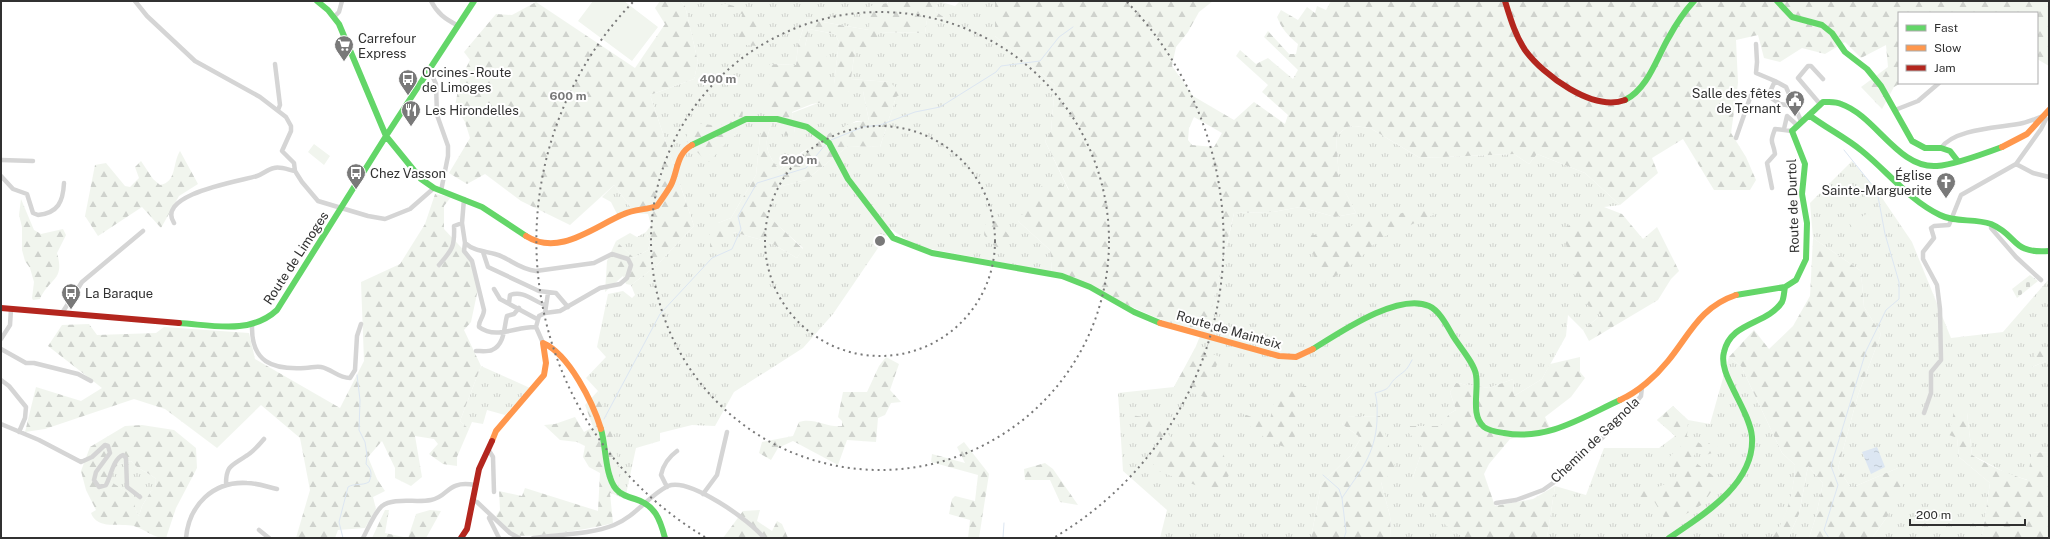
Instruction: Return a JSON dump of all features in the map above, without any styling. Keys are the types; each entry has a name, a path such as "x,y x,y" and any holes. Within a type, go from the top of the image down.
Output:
{"main road":[{"path":"317,1 334,17 339,24 386,136 421,179 434,188 464,199"},
{"name":"Route de Limoges","path":"1,308 192,324 252,326 265,321 276,311 386,136 474,1"},
{"path":"1505,1 1525,49 1547,73 1585,96 1602,102 1613,103 1624,100 1635,93 1647,78 1681,15 1694,1"},
{"path":"1777,1 1792,17 1822,25 1832,33 1845,52 1867,69 1881,86 1912,141 1925,148 1941,148 1950,151 1957,160"},
{"path":"1792,131 1820,104 1829,101 1856,110 1899,150 1920,166 1937,166 2022,138 2035,127 2049,110"},
{"path":"1808,115 1851,141 1929,210 1952,220 1982,222 1992,225 2000,229 2022,250 2033,252 2049,251"},
{"name":"Route de Mainteix","path":"464,199 482,207 534,242 551,244 564,242 586,234 625,213 658,206 671,185 680,156 692,144 746,119 777,119 806,127 824,138 831,147 848,179 870,210 893,238 913,248 932,253 1077,280 1136,313 1160,322 1286,357 1301,355 1363,320 1382,312 1401,305 1418,303 1425,305 1437,312 1476,372 1478,386 1476,406 1480,422 1489,430 1519,436 1550,432 1616,402 1642,387 1668,361 1698,320 1720,301 1735,295 1785,287"},
{"name":"Route de Durtol","path":"1785,287 1796,280 1800,274 1806,258 1807,242 1807,223 1802,194 1805,160 1792,131"},
{"path":"1670,538 1697,520 1725,495 1737,482 1747,463 1752,450 1752,434 1725,372 1723,364 1724,350 1730,336 1738,329 1766,316 1778,307 1784,298 1785,287"},
{"path":"461,538 467,529 479,469 488,449 505,419 544,375 546,363 542,343"},
{"path":"542,343 553,347 563,358 595,413 604,438 610,477 615,489 626,496 646,502 655,510 659,516 665,538"}],"street":[{"path":"135,1 148,16 195,61 278,110 286,117 291,126 290,137 282,151 294,163 295,171 308,191 318,201 368,216 385,219 410,209 434,188"},
{"path":"334,17 339,12 342,1"},
{"path":"431,1 435,10 444,18 457,25"},
{"path":"1756,44 1758,62 1756,73 1759,76 1786,86 1799,123"},
{"path":"275,64 280,105 278,110"},
{"path":"1820,104 1798,78 1808,66 1811,66 1822,79"},
{"path":"429,69 436,84 435,94 437,115 448,146 448,156 441,191"},
{"path":"1768,96 1775,81"},
{"path":"1895,110 1918,101 1938,84"},
{"path":"1736,138 1751,95 1758,94 1768,96 1780,104 1793,106"},
{"path":"1784,129 1787,116 1799,123"},
{"path":"1924,413 1930,393 1931,372 1941,360 1940,309 1937,285 1923,259 1923,252 1934,238 1931,228 1934,226 1949,225 1960,195 2016,164 2042,129 2046,119 2044,116 2025,123 1961,135 1950,139 1941,148"},
{"path":"1772,188 1767,163 1775,154 1771,144 1771,138 1775,129 1792,131"},
{"path":"1,160 32,161"},
{"path":"2016,164 2033,173 2049,177"},
{"path":"174,223 171,218 171,213 178,202 211,187 259,176 275,167 295,171"},
{"path":"1,176 13,189 27,194 33,213 38,215 51,212 61,202 64,183"},
{"path":"464,199 462,223 465,243 464,251 472,261 484,310 479,327 489,332 505,332 526,326 536,327"},
{"path":"439,265 453,248 455,242 454,226 462,223"},
{"path":"1992,225 1991,228 2016,257 2041,280"},
{"path":"62,313 82,282 143,231"},
{"path":"465,243 483,252 495,254 515,266 536,271 594,263 612,254 628,258 632,265 627,278 620,284 600,288 560,311 546,313 537,319 536,327 542,343"},
{"path":"483,252 485,262 488,267 539,291 556,293 568,307"},
{"path":"494,289 500,299 537,319"},
{"path":"509,303 510,295 518,293 529,296 545,306"},
{"path":"546,313 545,306 548,293"},
{"path":"476,351 492,350 496,347 505,332 507,316 514,314 519,308"},
{"path":"2,337 10,325 11,309"},
{"path":"252,326 254,346 258,356 264,361 272,365 286,367 323,367 345,378 350,378 355,370 357,336 361,324"},
{"path":"1,349 26,363 34,363 78,374 91,381"},
{"path":"1,380 9,386 26,407 25,418 19,432"},
{"name":"Chemin de Sagnola","path":"1496,503 1516,500 1543,490 1563,476 1579,456 1600,440 1626,414 1641,396 1642,387"},
{"path":"1,424 39,440 75,461 81,462 92,457 105,446 108,446 110,453 96,472 94,480 96,485 99,487 106,485 113,466 120,456 123,455 126,458 127,487 140,497"},
{"path":"703,494 717,475 727,432"},
{"path":"226,484 228,471 231,465 251,452 264,439"},
{"path":"488,449 492,457 494,492"},
{"path":"668,487 661,475 662,470 672,455 677,451"},
{"path":"186,538 189,520 199,503 207,495 226,484 247,483 277,489"},
{"path":"533,538 604,528 628,517 668,487 682,484 732,511 757,529 764,538"},
{"path":"363,538 379,510 385,505 401,502 433,500 457,485 475,485"},
{"path":"472,500 477,502 490,516 510,533 519,538"},
{"path":"490,516 489,518 499,538"},
{"path":"259,530 269,538"}],"green space":[{"path":"593,1 624,1 658,27 632,61 578,21"},
{"path":"660,1 680,1 685,6 698,62 694,79 650,95 694,226 656,266 631,285 626,284 623,276 605,292 607,261 616,241 634,258 648,250 650,243 646,232 651,225 648,214 635,213 614,185 570,225 521,201 485,174 467,184 449,173 470,138 465,122 455,106 460,80 470,60 464,52 496,14 512,15 536,2 635,68 665,24 655,8"},
{"path":"680,1 888,1 869,30 806,19 798,45 796,65 770,64 775,114 783,124 795,133 792,113 849,91 863,91 869,121 856,121 802,152 779,170 771,158 767,148 767,137 772,123 760,136 756,175 731,218 718,223 733,232 769,242 797,258 803,248 761,210 774,188 806,180 848,146 880,147 896,97 889,82 851,79 855,49 878,32 925,33 927,20 945,18 935,11 938,1 955,6 960,1 995,1 995,36 1055,85 1051,131 1045,141 1069,191 1018,221 1050,250 1052,272 915,246 891,229 833,314 803,348 734,392 715,426 692,425 660,433 660,441 636,448 625,499 616,495 618,488 598,391 586,378 606,357 597,347 608,294 623,291 632,298 635,295 631,285 656,266 694,226 650,95 694,79 698,62 685,6"},
{"path":"888,1 938,1 935,11 945,18 927,20 925,33 879,32 874,50 855,49 851,79 889,82 903,93 896,97 880,147 848,146 806,180 774,188 762,210 803,249 797,258 769,242 733,232 710,254 710,232 718,223 731,218 756,175 760,136 766,120 772,123 767,137 767,148 771,158 779,170 821,139 843,126 856,122 869,121 863,91 849,91 842,99 812,104 792,112 795,133 785,136 778,118 768,113 770,64 796,65 798,45 806,19 869,30 870,6 888,3","holes":["809,29 835,34 839,42 834,84 825,80 827,50 805,46"]},
{"path":"995,1 1213,1 1199,12 1188,32 1176,47 1172,66 1193,96 1234,120 1254,102 1285,124 1288,115 1262,92 1268,85 1236,56 1240,50 1256,64 1268,58 1293,79 1298,70 1264,37 1268,31 1289,54 1296,54 1298,44 1286,32 1277,17 1281,10 1298,20 1307,7 1315,13 1317,6 1326,10 1331,1 2049,1 2049,66 2038,60 2038,12 1898,12 1898,84 1899,84 1894,87 1882,109 1861,87 1888,67 1886,45 1861,58 1845,42 1825,54 1802,48 1780,62 1764,58 1758,35 1736,40 1738,83 1731,133 1746,157 1756,180 1750,190 1714,190 1683,139 1652,158 1658,173 1620,205 1585,173 1537,154 1529,164 1514,154 1420,158 1370,128 1354,126 1347,127 1336,136 1339,179 1356,213 1335,217 1300,207 1273,212 1234,213 1212,307 1202,331 1164,321 1052,272 1050,250 1018,221 1048,177 1069,190 1045,141 1051,131 1055,85 995,36","holes":["1194,117 1222,133 1214,147 1192,145 1188,140 1189,128"]},
{"path":"723,3 756,12 759,29 756,46 738,44 742,14 720,9"},
{"path":"809,29 835,34 839,42 834,85 825,81 805,46"},
{"path":"736,109 743,111 741,131 727,142 709,162 685,140 690,128 696,123 719,126 736,116"},
{"path":"1354,126 1370,128 1420,158 1514,154 1529,164 1537,154 1585,173 1620,205 1604,207 1601,315 1583,330 1568,315 1566,336 1542,379 1514,396 1513,379 1489,388 1456,383 1450,392 1456,410 1449,414 1441,427 1410,426 1423,448 1413,477 1452,531 1467,538 1391,538 1390,516 1381,482 1380,416 1347,417 1342,424 1361,438 1350,456 1321,484 1311,538 1160,538 1167,510 1123,471 1118,393 1174,387 1194,351 1208,314 1234,213 1273,212 1300,207 1335,217 1356,213 1339,180 1336,136 1347,127"},
{"path":"314,144 330,156 324,165 308,152"},
{"path":"180,151 198,184 179,196 161,228 142,207 98,236 85,216 95,165 106,163 125,186 130,187 139,178 135,167 141,161 153,179 160,185 169,180 172,176"},
{"path":"1852,161 1876,189 1912,242 1951,338 2003,332 2049,279 2049,353 2032,367 2049,360 2049,452 2032,453 2028,480 2008,474 1972,455 1967,413 1957,438 1959,457 1990,483 1982,538 1872,538 1887,517 1898,468 1851,488 1838,468 1858,395 1881,334 1864,307 1861,271 1813,238 1810,203"},
{"path":"614,185 635,213 617,214 611,202 602,197"},
{"path":"435,194 451,197 444,206 444,229 472,259 478,289 471,322 464,330 481,366 460,421 469,429 457,457 457,466 443,464 429,454 438,444 434,439 415,436 422,477 411,486 395,478 395,468 382,441 368,457 377,479 385,491 373,497 376,509 365,528 338,530 335,538 296,538 310,490 300,438 261,405 217,448 165,409 134,399 45,429 25,432 36,387 81,401 102,388 48,346 62,325 89,324 97,335 156,333 164,327 249,333 255,359 340,408 364,361 361,282 400,264 425,224"},
{"path":"21,199 34,230 41,234 63,229 66,235 57,253 59,262 58,274 40,299 33,300 32,298 34,282 22,250 22,227 19,215"},
{"path":"1604,207 1622,214 1643,239 1657,227 1679,271 1671,279 1658,300 1589,341 1583,330 1601,315 1581,300 1562,229"},
{"path":"1418,209 1435,214 1379,239 1359,259 1326,283 1304,233 1321,236 1338,229"},
{"path":"1868,213 1873,221 1855,232 1850,224"},
{"path":"994,217 1011,238 1004,251 993,245 984,235 985,225"},
{"path":"646,232 650,243 648,250 634,258 616,241 630,233 637,237"},
{"path":"1813,238 1861,271 1864,307 1881,334 1858,395 1838,468 1851,488 1898,468 1903,488 1887,517 1872,538 1809,538 1816,516 1823,483 1808,466 1799,514 1788,538 1772,538 1782,523 1789,503 1795,474 1795,465 1782,453 1741,366 1729,357 1754,330 1769,349 1793,326 1810,296"},
{"path":"2030,275 2038,281 2017,298 2012,289"},
{"path":"2037,347 2043,347 2045,355 2049,353 2049,360 2032,367"},
{"path":"1195,348 1229,360 1228,368 1217,364 1209,388 1213,400 1174,387"},
{"path":"886,357 899,364 890,390 901,402 891,403 885,415 878,418 876,442 847,440 838,465 793,441 778,448 771,460 759,453 762,442 793,436 799,422 810,421 831,426 842,426 842,421 838,417 843,392 867,392 879,366"},
{"path":"1580,357 1580,372 1585,378 1571,397 1545,417 1550,428 1510,439 1489,464 1484,474 1495,506 1533,499 1555,486 1547,538 1467,538 1452,531 1430,510 1413,477 1423,448 1407,431 1410,426 1441,426 1449,414 1456,410 1450,392 1456,383 1489,388 1513,379 1514,396 1542,379 1550,364"},
{"path":"1729,357 1741,366 1782,453 1795,465 1794,483 1786,513 1782,523 1772,538 1547,538 1555,486 1586,495 1604,448 1659,448 1675,436 1657,420 1673,406 1688,420 1710,424"},
{"path":"481,366 530,388 505,415 487,410 483,424 472,422 469,429 460,421"},
{"path":"1309,385 1309,395 1297,404 1294,449 1274,443 1262,436 1246,423 1244,414 1269,424 1276,393"},
{"path":"598,391 611,429 618,457 619,484 616,495 610,493 613,523 593,528 535,536 513,534 500,522 496,516 500,510 499,491 522,496 525,488 598,511 600,473 589,467 583,457 585,446 577,442 560,440 544,425 555,424 575,417 584,432 593,427 585,405"},
{"path":"1673,406 1688,420 1687,436 1701,444 1714,444 1721,450 1706,455 1696,452 1692,460 1719,480 1703,504 1681,517 1667,523 1654,501 1634,502 1636,492 1662,485 1674,480 1685,472 1672,467 1669,457 1680,447 1680,440 1657,420"},
{"path":"1961,407 1967,413 1972,455 1985,463 2027,480 2032,453 2049,452 2049,538 1982,538 1990,483 1959,457 1957,438 1949,435 1954,411"},
{"path":"1131,415 1156,419 1172,439 1211,439 1222,448 1229,475 1219,494 1153,469 1158,444 1148,429"},
{"path":"1380,416 1396,470 1381,482 1390,516 1391,538 1311,538 1321,484 1350,456 1361,438 1342,424 1346,417"},
{"path":"142,425 174,430 196,448 197,468 176,508 166,538 153,535 134,526 110,525 98,522 91,513 96,510 86,490 81,471 90,447 125,426","holes":["131,461 156,479 155,489 151,491 142,506 139,516 129,494 112,482 107,475 119,464"]},
{"path":"964,442 989,474 979,538 968,538 970,520 949,514 952,499 955,496 975,501 978,475 931,462 932,454 965,463 957,447"},
{"path":"131,461 137,467 156,479 155,490 151,491 142,506 139,516 128,493 114,484 107,475 119,464"},
{"path":"1045,463 1053,469 1078,505 1060,502 1050,480 1025,480 1024,469"},
{"path":"1808,466 1823,483 1816,516 1809,538 1788,538 1799,514"},
{"path":"385,510 389,510 385,533 408,538 372,538"},
{"path":"430,510 441,511 426,538 408,538 416,514"},
{"path":"760,510 757,521 772,531 777,521 782,524 788,538 723,538 743,511"}],"water":[{"path":"1877,447 1885,467 1871,474 1862,452"}],"waterway":[{"path":"831,140 863,127 880,125 915,112 940,107 996,72 1001,66 1040,61 1059,37 1073,27"},
{"path":"604,419 660,314 712,258 732,249 741,229 738,216 757,183 806,168 826,144"},
{"path":"1829,538 1824,530 1838,485 1831,466 1866,351 1886,310 1899,299 1899,282 1885,234 1877,191 1844,150"},
{"path":"1344,538 1346,532 1342,498 1366,462 1373,444 1377,421 1377,404 1375,393 1387,388 1406,370 1412,360"},
{"path":"343,538 339,522 348,487 369,482 371,474 366,464 367,455 365,442 359,430 360,400 357,375"},
{"path":"1323,475 1339,489 1342,498"},
{"path":"1003,538 1004,523"}],"traffic: fast":[{"path":"317,1 328,10 339,24 386,136 421,179 434,188 482,207 526,236"},
{"path":"179,323 230,327 243,326 266,318 277,310 386,136 474,1"},
{"path":"1625,100 1633,95 1646,81 1674,27 1694,1"},
{"path":"1777,1 1792,17 1822,25 1832,33 1845,52 1867,69 1881,86 1912,141 1925,148 1941,148 1950,151 1957,160"},
{"path":"1736,295 1785,287 1796,280 1806,259 1807,223 1802,194 1805,164 1792,131 1823,102 1837,102 1854,110 1899,151 1910,159 1923,165 1944,165 2002,147"},
{"path":"1809,115 1862,151 1918,202 1929,209 1952,219 1978,221 1991,224 2007,234 2021,247 2028,250 2049,251"},
{"path":"692,145 746,119 777,119 807,127 829,143 848,179 893,238 932,253 1062,276 1090,287 1134,312 1160,323"},
{"path":"1669,538 1711,508 1736,484 1745,469 1751,454 1752,437 1750,427 1725,369 1723,358 1724,352 1728,342 1734,334 1768,315 1782,302 1785,287"},
{"path":"1313,349 1369,316 1386,309 1416,303 1429,306 1437,311 1470,360 1475,371 1477,381 1477,416 1484,427 1488,429 1520,435 1550,431 1578,420 1620,400"},
{"path":"601,429 612,483 620,493 642,502 652,509 659,519 665,538"}],"traffic: slow":[{"path":"2002,147 2027,134 2049,110"},
{"path":"526,236 538,242 563,242 576,238 628,212 657,206 671,185 680,158 692,145"},
{"path":"1620,400 1640,388 1658,372 1704,314 1724,300 1736,295"},
{"path":"1160,323 1279,356 1296,357 1313,349"},
{"path":"492,441 496,431 544,375 546,363 543,343 562,357 571,368 586,393 601,429"}],"traffic: jam":[{"path":"1505,1 1513,26 1521,44 1533,60 1556,80 1570,89 1598,101 1612,102 1625,100"},
{"path":"1,308 179,323"},
{"path":"461,538 467,529 479,469 492,441"}],"place":[{"name":"Carrefour Express","path":"344,62"},
{"name":"Orcines - Route de Limoges","path":"408,96"},
{"name":"Salle des fêtes de Ternant","path":"1795,117"},
{"name":"Les Hirondelles","path":"411,127"},
{"name":"Chez Vasson","path":"356,190"},
{"name":"Église Sainte-Marguerite","path":"1946,199"},
{"name":"La Baraque","path":"71,310"}]}
